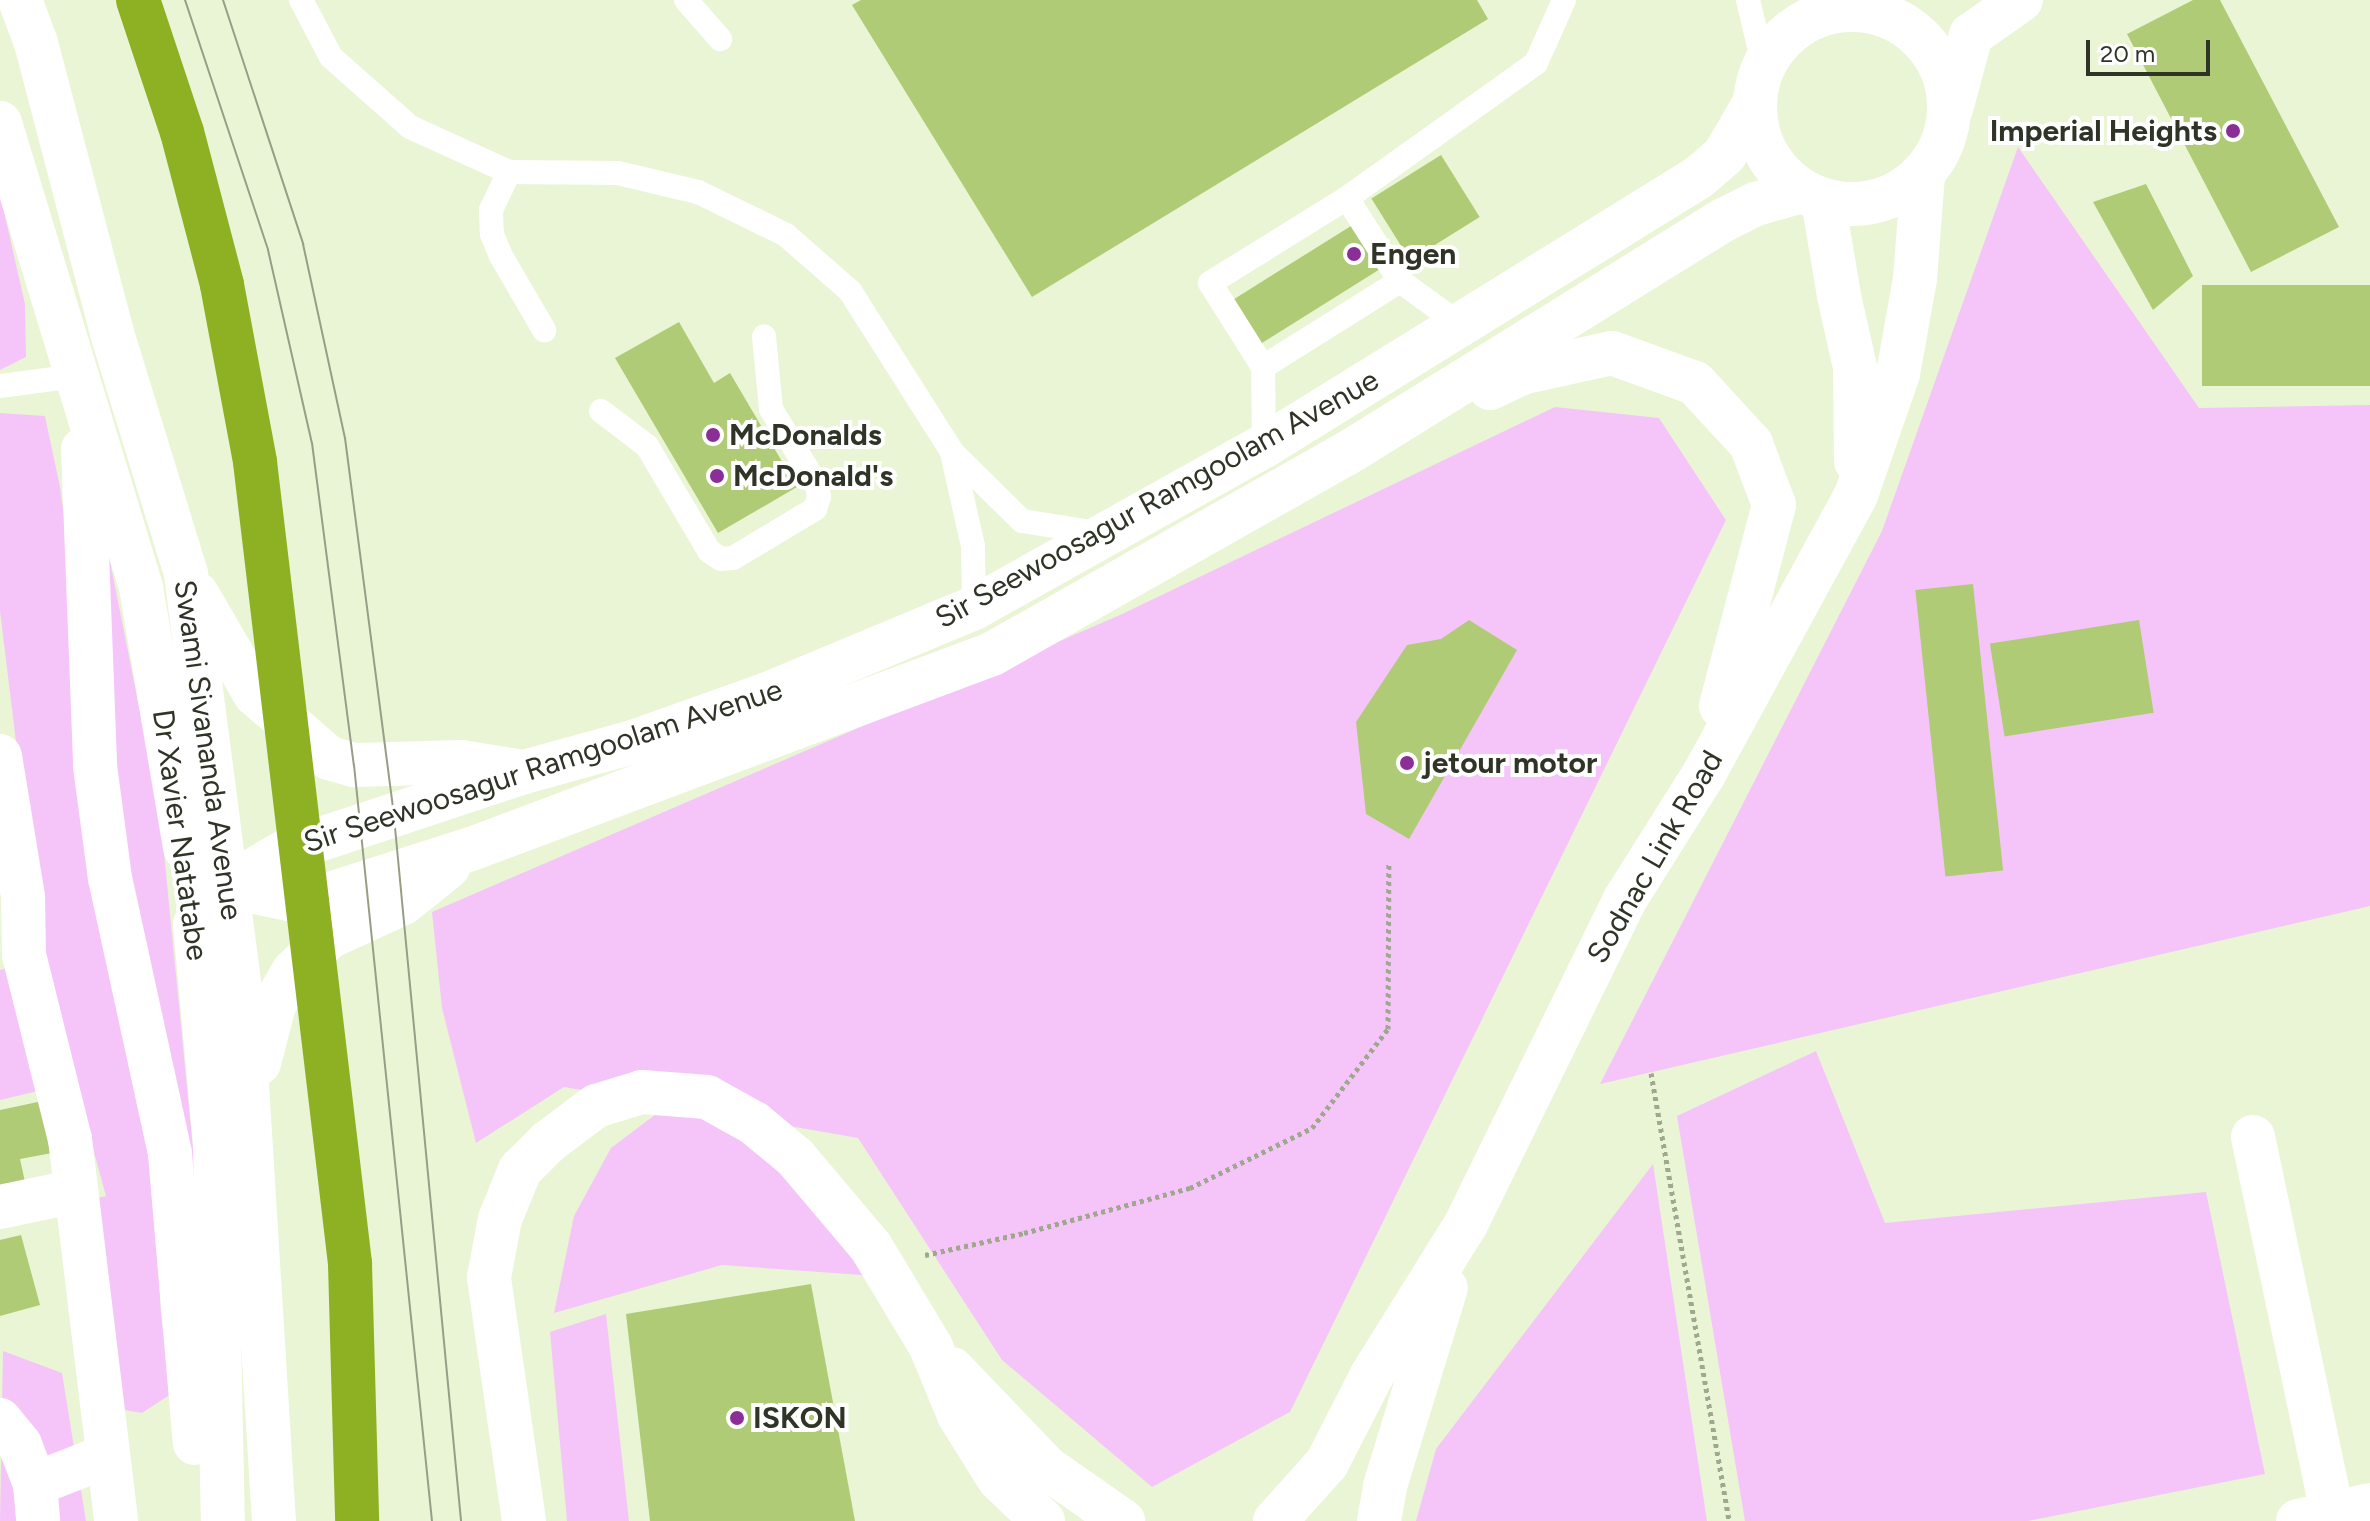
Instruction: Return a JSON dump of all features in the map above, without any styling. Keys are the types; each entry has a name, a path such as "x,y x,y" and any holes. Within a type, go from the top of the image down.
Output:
{"highway":[{"path":"138,0 182,132 222,285 255,462 350,1264 357,1521"}],"main road":[{"name":"Swami Sivananda Avenue","path":"20,0 36,43 112,333 186,574 242,1004 274,1521"},
{"path":"1950,110 1946,77 1922,41 1906,26 1850,4 1796,29 1777,46 1759,85 1757,128 1766,153 1781,174 1813,195 1859,204 1893,196 1923,175 1942,146 1971,35 2021,0"},
{"name":"Sir Seewoosagur Ramgoolam Avenue","path":"226,886 288,850 524,772 633,742 765,695 974,608 1264,446 1699,177 1725,154 1759,85"},
{"name":"Dr Xavier Natatabe","path":"0,123 141,587 181,821 198,952 215,1145 223,1521"},
{"name":"Sodnac Link Road","path":"1275,1521 1327,1463 1372,1375 1466,1224 1624,901 1704,774 1856,495 1898,374 1915,279 1923,175"},
{"name":"Sir Seewoosagur Ramgoolam Avenue","path":"226,886 289,899 330,894 471,849 992,654 1346,454 1724,220 1756,204 1813,195"},
{"name":"Sodnac Link Road","path":"1813,195 1855,367 1856,495"},
{"path":"1346,454 1525,372 1612,353 1695,383 1751,444 1774,505 1704,774"},
{"path":"79,386 95,766 110,878 170,1154 202,1521"},
{"path":"186,574 255,694 329,758 354,765 461,762 524,772"},
{"path":"0,756 23,897 24,955 60,1089 76,1191 116,1521"},
{"path":"181,821 195,852 226,886 212,904 198,952"},
{"path":"250,1117 274,1005 294,971 329,937 403,903 471,849"},
{"path":"524,1521 489,1277 500,1219 520,1170 548,1142 596,1106 642,1092 707,1097 754,1123 795,1157 871,1247 931,1347 959,1415 999,1479 1043,1521"},
{"path":"2253,1137 2333,1513"},
{"path":"0,1207 76,1191"},
{"name":"Sodnac Link Road","path":"1379,1521 1385,1486 1466,1224"},
{"path":"931,1347 1047,1468 1123,1521"},
{"path":"0,1420 20,1445 37,1503 107,1456"}],"lane":[{"path":"301,0 331,57 410,127 509,172 618,173 698,192 786,235 850,291 952,452 1022,521 1106,534"},
{"path":"686,0 720,39"},
{"path":"1264,446 1263,367 1210,283 1347,198 1465,118 1536,63 1564,0"},
{"path":"1748,0 1759,85"},
{"path":"509,172 491,210 492,234 544,330"},
{"path":"1347,198 1400,281 1462,326"},
{"path":"1263,367 1400,281"},
{"path":"601,411 647,446 709,551 721,559 733,558 815,509 819,497 817,485 771,409 764,336"},
{"path":"0,386 79,386"},
{"path":"952,452 973,546 974,608"}],"path":[{"path":"881,1264 1024,1233 1190,1188 1312,1128 1388,1029 1389,864"},
{"path":"1651,1073 1729,1521"}],"shaded area":[{"path":"2018,147 2199,408 2370,405 2370,906 1600,1084 1882,531"},
{"path":"0,194 25,304 26,357 0,370"},
{"path":"1555,407 1659,418 1726,520 1290,1412 1152,1487 1002,1360 858,1138 685,1108 760,1137 875,1276 722,1265 554,1313 574,1216 611,1148 668,1105 564,1087 476,1143 442,1008 432,912 1120,615"},
{"path":"0,413 45,416 60,487 153,1180 161,1314 171,1394 142,1413 108,1407 77,1203 106,1196 60,1029 39,930 0,611"},
{"path":"93,476 160,812 196,1179 195,1257 118,855"},
{"path":"22,965 51,1088 0,1100 0,970"},
{"path":"1816,1051 1885,1223 2206,1192 2265,1474 2028,1521 1745,1521 1677,1116"},
{"path":"1653,1164 1707,1521 1416,1521 1436,1449"},
{"path":"606,1314 629,1521 567,1521 550,1332"},
{"path":"3,1351 62,1373 86,1521 0,1521"}],"building":[{"path":"861,0 1477,0 1488,19 1032,297 852,5"},
{"name":"Imperial Heights","path":"2193,0 2220,0 2339,227 2251,272 2127,34"},
{"path":"1441,155 1480,217 1410,260 1371,198"},
{"path":"2146,184 2193,276 2153,310 2093,202"},
{"path":"1351,226 1379,270 1261,344 1233,300"},
{"path":"2202,285 2370,285 2370,386 2202,386"},
{"name":"McDonalds","path":"679,322 714,383 730,373 797,487 718,533 615,358"},
{"path":"1973,584 2003,870 1945,876 1915,590"},
{"name":"jetour motor","path":"1469,620 1517,650 1409,839 1366,814 1356,722 1407,645 1441,639"},
{"path":"2139,620 2154,713 2005,736 1990,644"},
{"path":"52,1099 63,1151 20,1159 27,1191 0,1197 0,1110"},
{"path":"21,1235 40,1305 0,1316 0,1240"},
{"name":"ISKON","path":"811,1284 855,1521 650,1521 626,1314"}],"tram line":[{"path":"185,0 268,250 312,443 354,765 432,1521"},
{"path":"223,0 303,244 345,438 394,817 461,1521"}],"place":[{"name":"Imperial Heights","path":"2233,131"},
{"name":"Engen","path":"1354,254"},
{"name":"McDonalds","path":"713,435"},
{"name":"McDonald's","path":"717,476"},
{"name":"jetour motor","path":"1407,763"},
{"name":"ISKON","path":"737,1418"}]}
